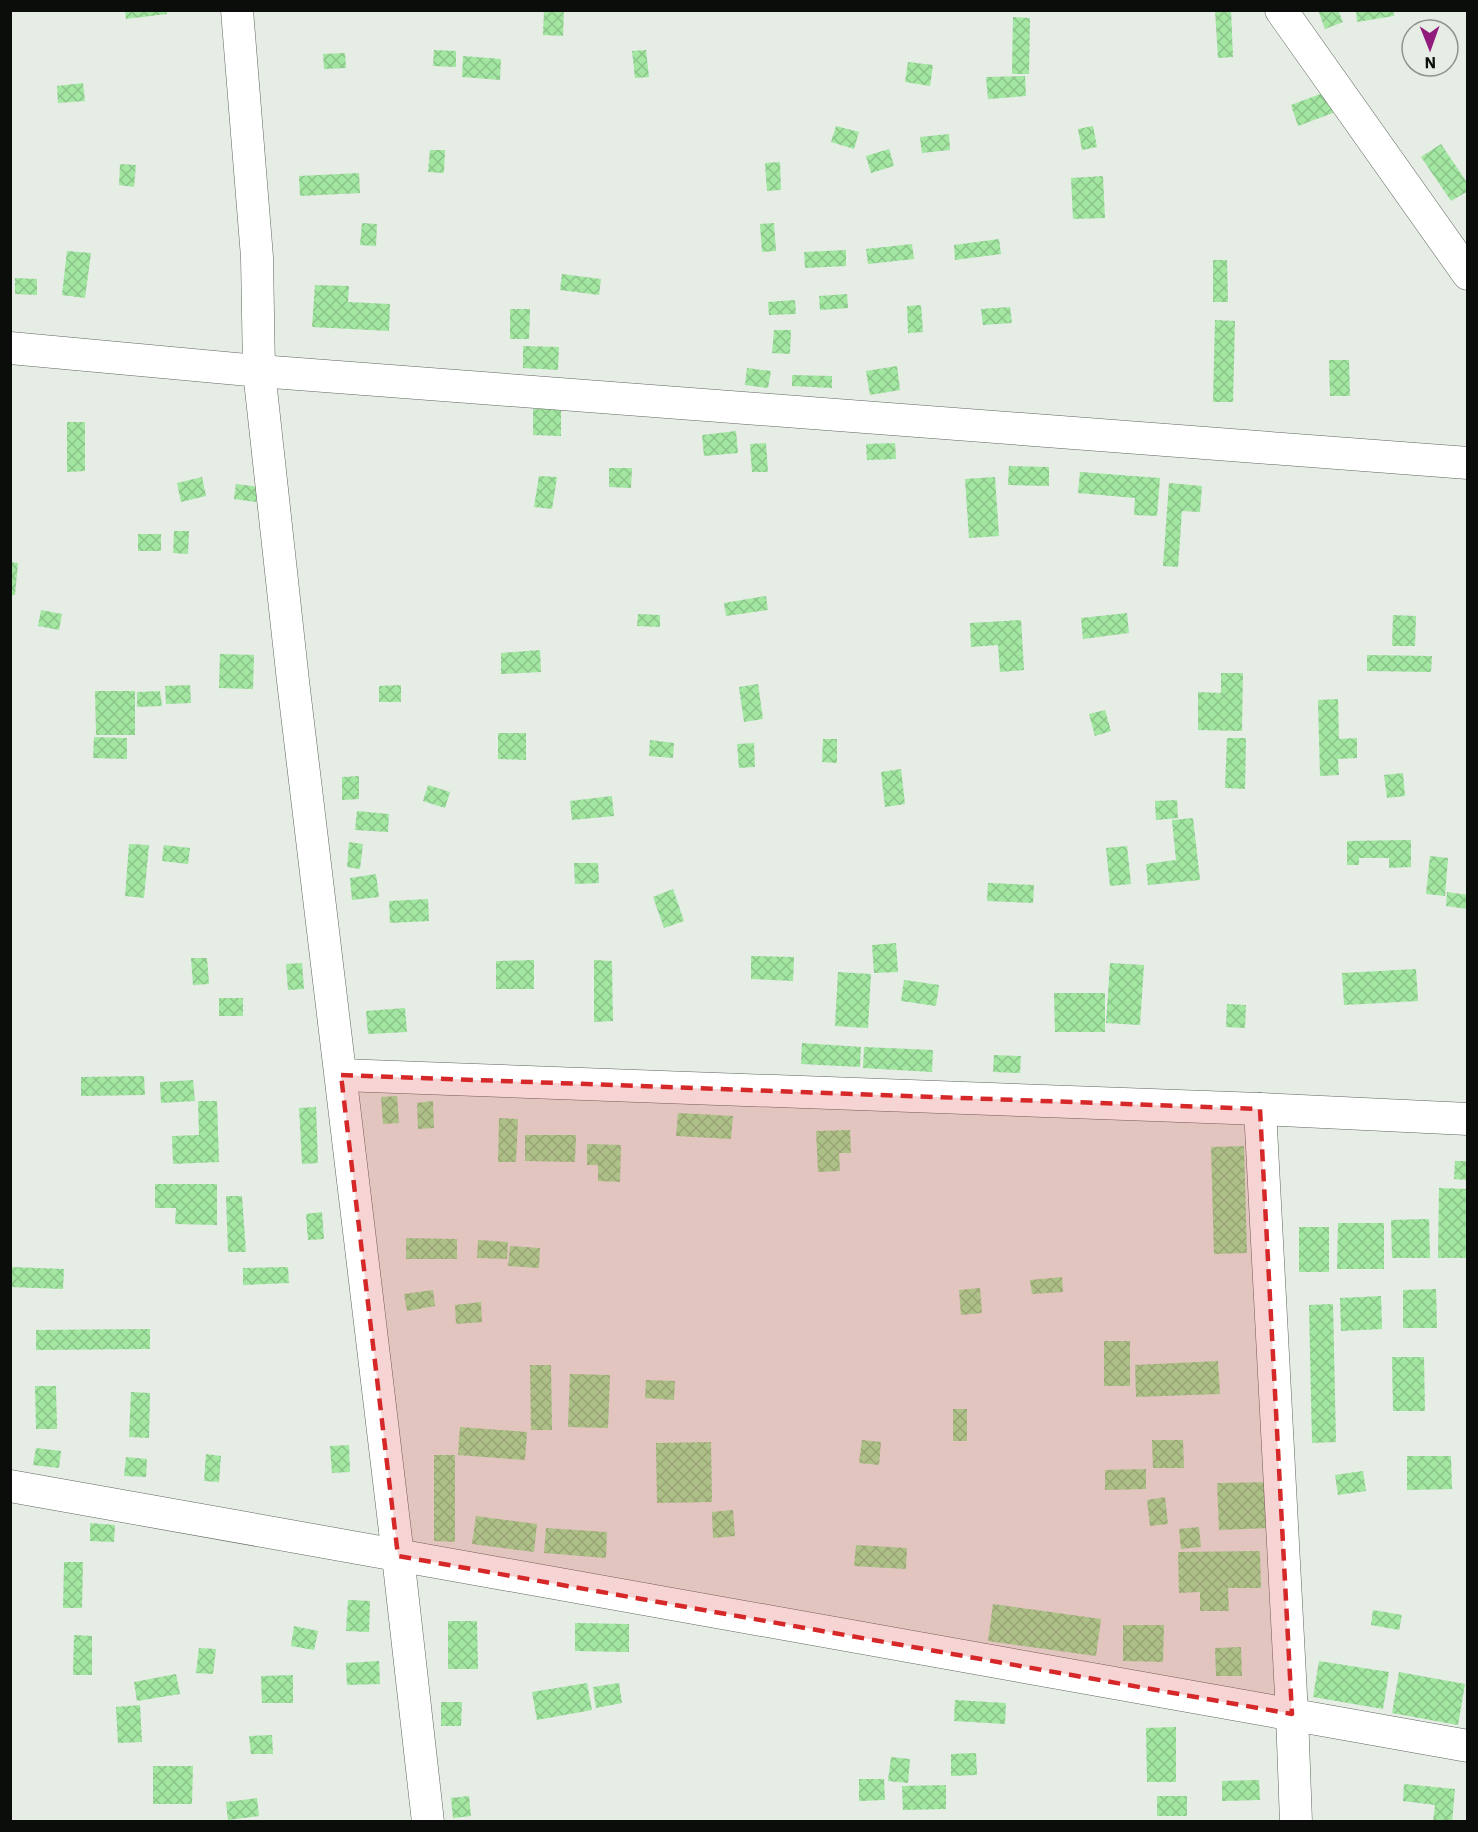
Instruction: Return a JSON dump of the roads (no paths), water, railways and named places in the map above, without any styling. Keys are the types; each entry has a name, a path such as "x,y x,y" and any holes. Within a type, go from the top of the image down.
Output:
{"street":[{"path":"237,10 257,257 259,371 293,681 428,1821"},
{"path":"1281,10 1467,274"},
{"path":"10,348 259,371 1467,463"},
{"path":"341,1075 1260,1109 1467,1119"},
{"path":"1260,1109 1296,1821"},
{"path":"10,1486 1467,1746"}]}
